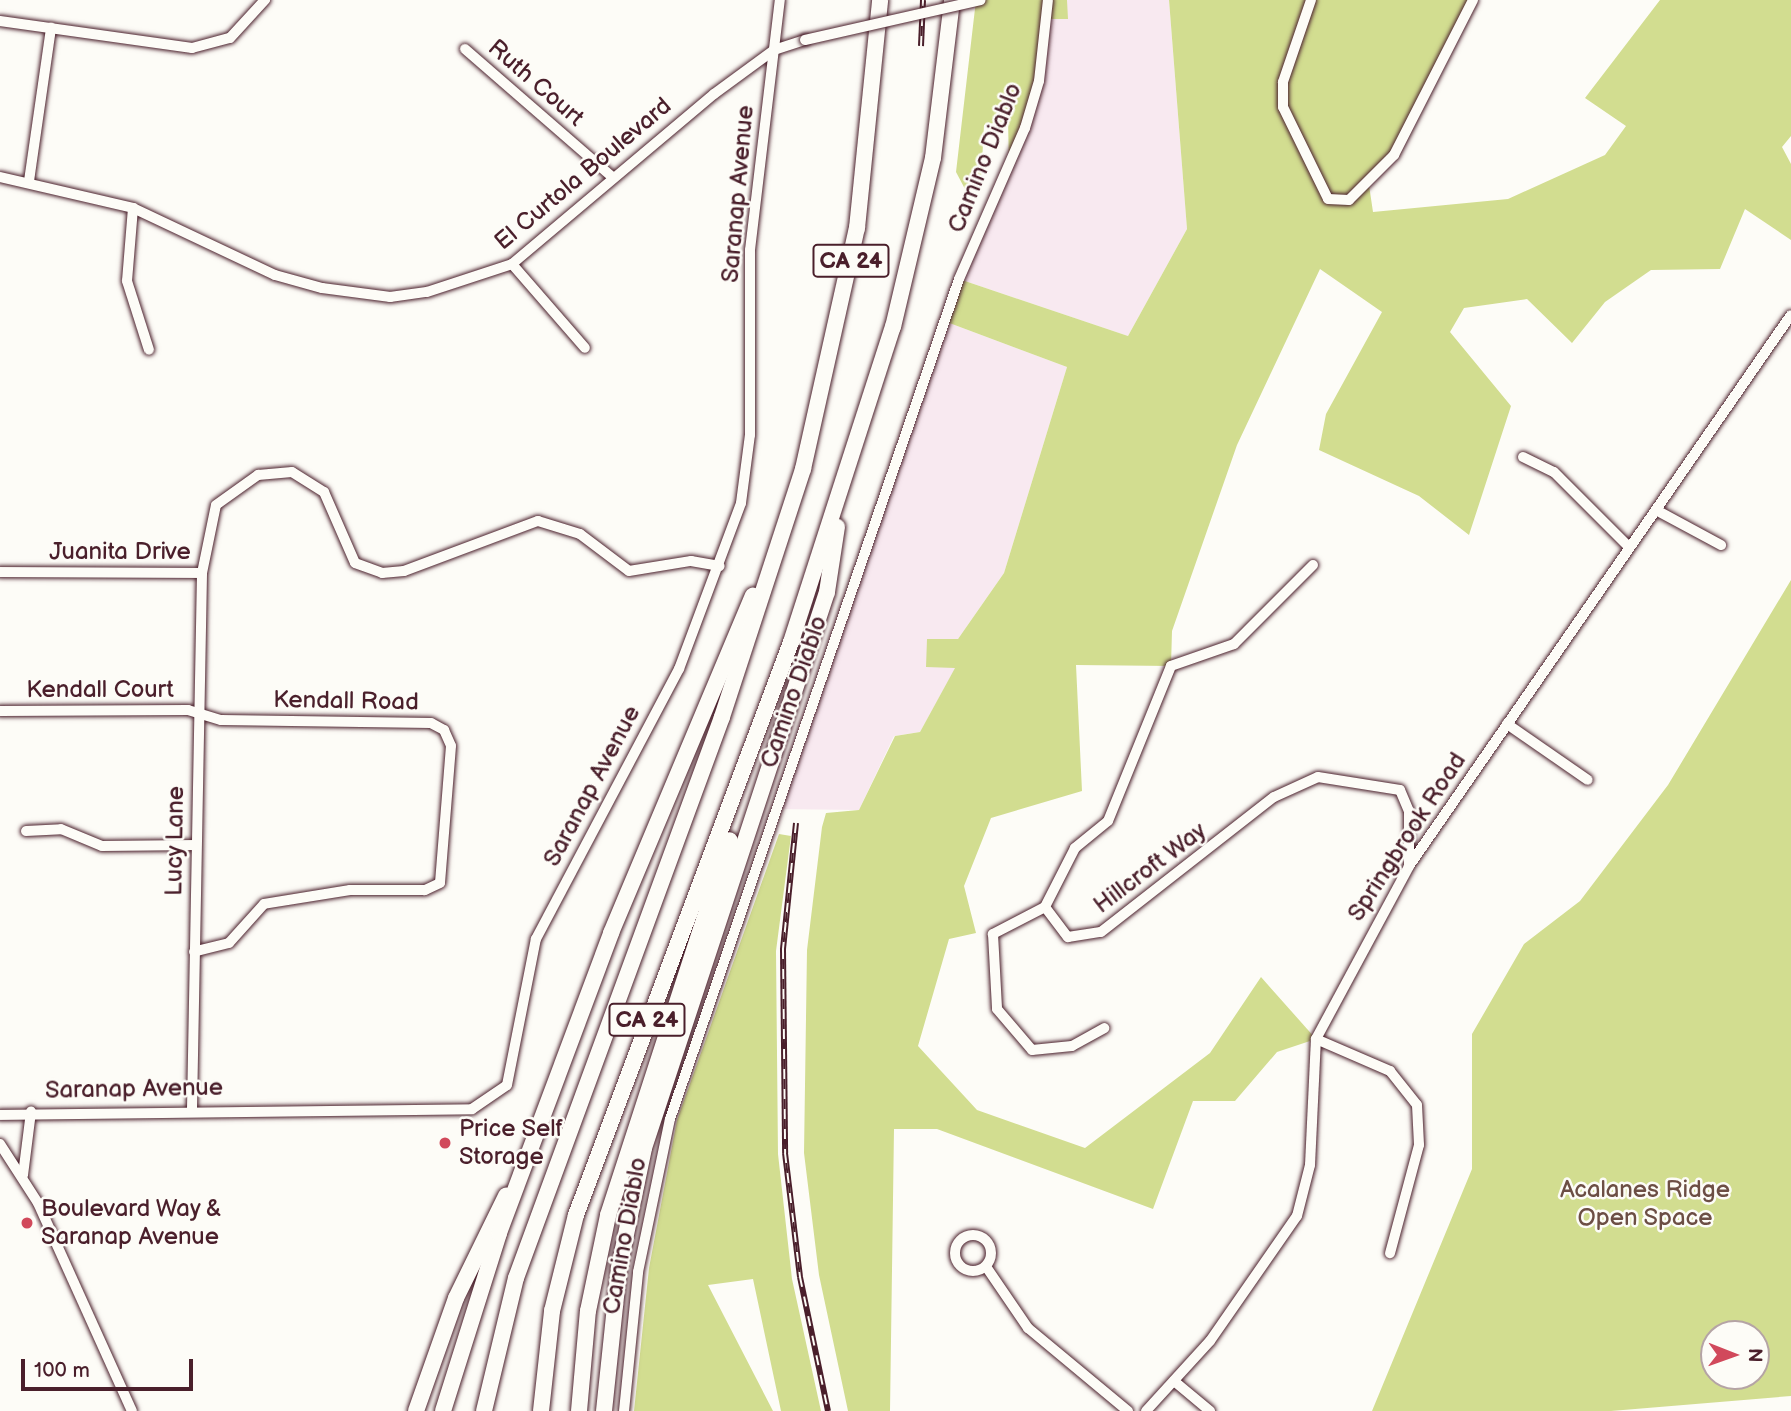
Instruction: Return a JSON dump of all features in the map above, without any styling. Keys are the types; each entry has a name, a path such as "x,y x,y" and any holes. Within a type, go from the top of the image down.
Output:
{"highway":[{"name":"CA 24","path":"520,1173 611,933 788,517 848,276 880,0"},
{"name":"CA 24","path":"541,1410 552,1311 576,1215 791,642 841,493 918,231 951,0"},
{"path":"604,1411 619,1268 647,1136 827,592 841,493"},
{"path":"484,1411 516,1279 722,717 788,517"},
{"path":"579,1411 590,1299 615,1191 782,690 791,642"},
{"path":"416,1411 488,1222 520,1173"},
{"path":"443,1411 520,1173"}],"street":[{"path":"0,21 171,47 213,45 246,26 265,0"},
{"name":"Saranap Avenue","path":"0,1115 192,1109 472,1109 498,1096 513,1073 526,972 544,920 679,669 720,566 741,503 750,435 750,250 780,0"},
{"name":"El Curtola Boulevard","path":"0,177 29,181 132,208 275,275 321,289 390,296 427,292 512,264 611,176 774,50 805,40 981,0"},
{"name":"Camino Diablo","path":"624,1411 638,1272 670,1119 952,299 1025,128 1039,80 1048,0"},
{"path":"1311,0 1283,82 1283,107 1328,199 1349,200 1394,155 1473,0"},
{"path":"29,181 51,28"},
{"name":"Ruth Court","path":"465,49 611,176"},
{"path":"132,208 127,281 149,350"},
{"path":"512,264 585,348"},
{"name":"Springbrook Road","path":"1146,1411 1210,1341 1297,1216 1310,1165 1316,1038 1409,866 1791,315"},
{"path":"1523,457 1554,472 1629,547"},
{"name":"Juanita Drive","path":"0,572 202,573 216,505 237,484 275,470 311,481 324,492 348,555 373,572 404,571 538,521 580,534 629,571 691,561 720,566"},
{"path":"1656,510 1721,545"},
{"name":"Hillcroft Way","path":"1313,565 1234,644 1171,666 1108,821 1075,848 1045,907 1069,937 1101,932 1274,797 1318,777 1400,790 1409,811 1409,866"},
{"name":"Lucy Lane","path":"192,1109 202,573"},
{"name":"Kendall Court","path":"0,711 199,714"},
{"name":"Kendall Road","path":"194,952 229,943 264,904 350,890 434,888 446,868 451,746 444,730 431,723 221,720 199,714"},
{"path":"1507,724 1588,780"},
{"path":"26,831 47,826 102,846 196,845"},
{"path":"1045,907 993,934 997,1009 1032,1050 1072,1046 1104,1028"},
{"path":"1316,1038 1390,1071 1417,1105 1419,1145 1390,1253"},
{"path":"23,1175 31,1112"},
{"path":"0,1144 23,1175 132,1411"},
{"path":"987,1268 1028,1328 1129,1411"},
{"path":"1174,1381 1210,1411"}],"shaded area":[{"path":"1067,0 1169,0 1187,229 1128,336 959,279 1018,147 1047,19 1067,19"},
{"path":"944,321 1067,367 1004,573 958,639 956,667 920,732 894,736 859,810 775,809"}],"green space":[{"path":"976,0 1067,0 1068,19 1047,19 1039,81 1009,166 1008,120 984,125 981,182 965,189 956,172"},
{"path":"1169,0 1473,0 1394,155 1369,185 1373,212 1508,199 1605,155 1626,126 1585,98 1660,0 1791,0 1791,136 1782,147 1791,164 1791,240 1745,209 1720,269 1651,270 1605,302 1572,343 1527,299 1464,308 1450,332 1511,406 1469,535 1419,496 1319,450 1326,414 1382,312 1320,269 1237,445 1172,631 1171,666 1076,665 1082,791 991,818 964,886 976,933 949,939 918,1046 977,1110 1085,1148 1210,1053 1261,977 1316,1039 1277,1052 1235,1101 1193,1101 1153,1209 937,1129 894,1129 890,1411 848,1411 819,1275 804,1153 807,950 822,827 826,813 859,810 895,736 920,732 955,668 926,667 927,639 958,639 1004,573 1067,367 944,321 959,279 1128,336 1187,229"},
{"name":"Acalanes Ridge Open Space","path":"1791,580 1791,1396 1611,1411 1372,1411 1472,1169 1472,1034 1524,944 1580,901 1668,785"},
{"path":"779,834 791,836 776,951 778,1154 792,1279 821,1411 781,1411 753,1279 708,1285 773,1411 634,1411 649,1268 677,1120"}],"railway":[{"path":"921,46 923,0"},
{"path":"796,823 783,949 785,1153 800,1277 828,1411"}],"place":[{"name":"Price Self Storage","path":"445,1143"},
{"name":"Boulevard Way & Saranap Avenue","path":"27,1223"}]}
